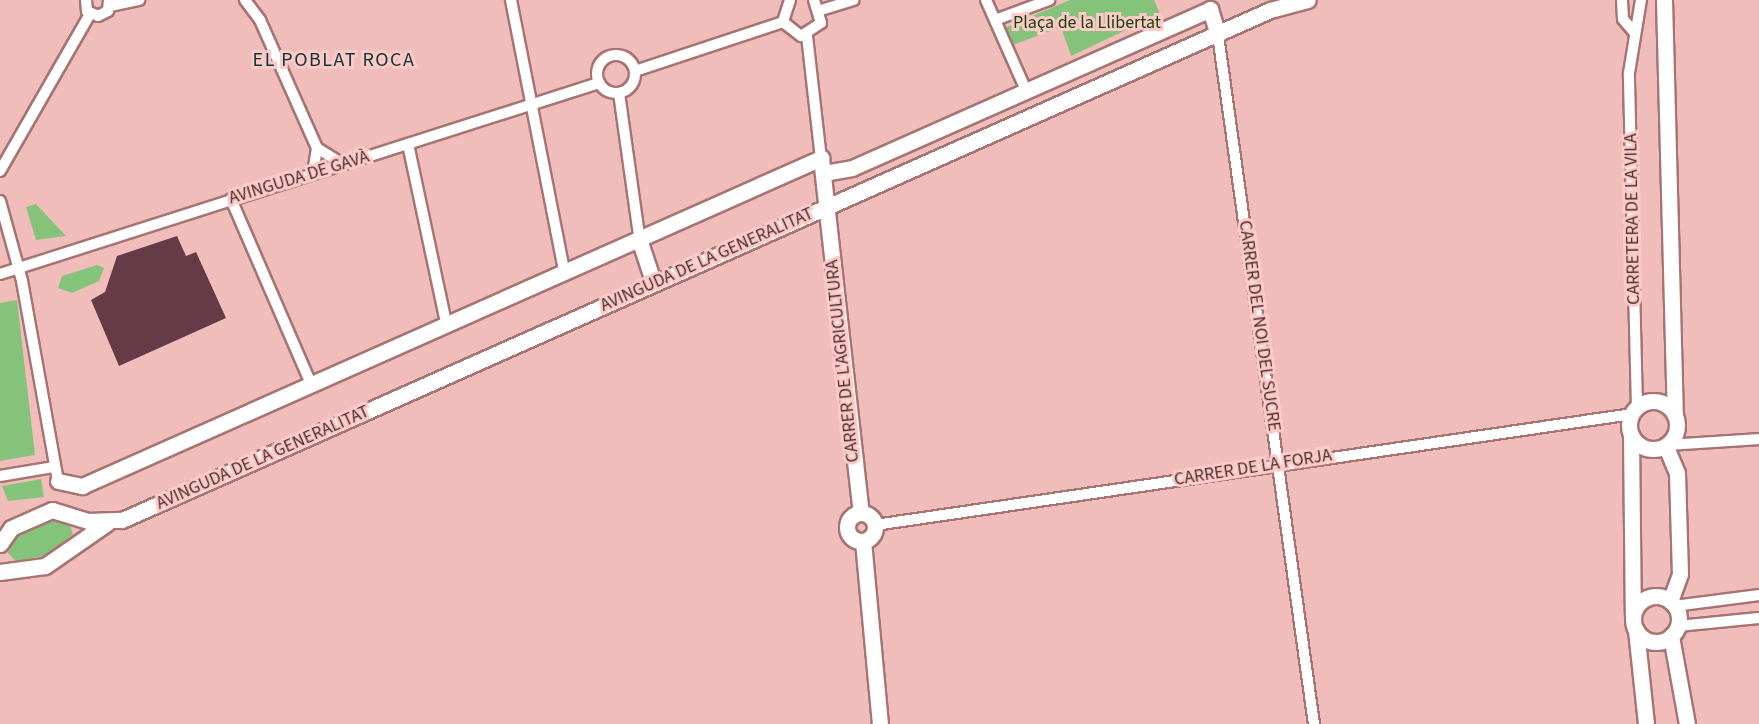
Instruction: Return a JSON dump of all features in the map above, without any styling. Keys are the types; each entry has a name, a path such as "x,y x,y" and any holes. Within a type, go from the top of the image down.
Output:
{"street":[{"path":"0,171 90,14 86,0"},
{"path":"90,14 101,16 109,3 139,0"},
{"path":"245,0 260,20 317,148 313,173"},
{"path":"511,0 565,274"},
{"path":"790,0 783,22 789,32 807,36"},
{"path":"807,36 821,23 821,10 814,0"},
{"path":"821,10 853,0"},
{"path":"986,0 1025,88"},
{"path":"995,20 1049,0"},
{"name":"AVINGUDA DE LA GENERALITAT","path":"0,572 45,566 72,550 107,523 826,208 1218,34 1280,3 1308,0"},
{"name":"CARRETERA DE LA VILA","path":"1622,0 1623,19 1633,31"},
{"name":"CARRETERA DE LA VILA","path":"1634,411 1633,31 1642,20 1641,0"},
{"name":"CARRETERA DE LA VILA","path":"1664,0 1675,415"},
{"path":"0,476 56,474 82,486 565,274 823,166 852,168 1208,5 1218,34"},
{"path":"635,71 783,22"},
{"name":"CARRER DEL NOI DEL SUCRE","path":"1218,34 1314,724"},
{"path":"807,36 823,166"},
{"path":"607,57 627,58 635,71 633,82 619,93 599,83 599,65 607,57"},
{"name":"AVINGUDA DE GAVÀ","path":"0,274 599,83"},
{"path":"619,93 640,242 654,284"},
{"path":"408,144 447,327"},
{"path":"317,148 343,164"},
{"name":"CARRER DE L'AGRICULTURA","path":"823,166 861,513"},
{"path":"231,199 311,384"},
{"path":"0,201 18,268 65,512 78,524 72,550"},
{"path":"1646,724 1635,622 1631,435 1634,411 1656,401 1674,374"},
{"path":"1656,401 1675,415 1677,431 1667,446"},
{"name":"CARRER DE LA FORJA","path":"875,525 1634,411"},
{"path":"1631,435 1646,449 1759,439"},
{"path":"1667,446 1674,457 1678,485 1680,574 1672,604 1687,724"},
{"path":"1,537 29,517 65,512 107,523"},
{"path":"863,541 847,528 852,516 861,513 875,525 863,541 880,724"},
{"path":"0,560 5,567 21,571"},
{"path":"1635,622 1645,599 1672,604 1759,595"},
{"path":"1635,622 1652,642 1675,631 1759,618"}],"green space":[{"name":"Plaça de la Llibertat","path":"1070,0 1154,0 1160,14 1071,56 1061,27 1010,46 1004,28"},
{"path":"36,204 66,236 36,240 26,207"},
{"path":"97,265 104,268 99,281 72,293 58,288 62,276"},
{"path":"17,300 35,455 0,461 0,303"},
{"path":"41,479 44,497 8,501 2,486"},
{"path":"59,518 68,521 73,534 49,555 16,561 8,553 13,540 27,528"}],"building":[{"path":"177,236 186,256 196,252 226,318 119,366 91,300 105,292 117,256"}],"district":[{"name":"EL POBLAT ROCA","path":"334,60"}]}
